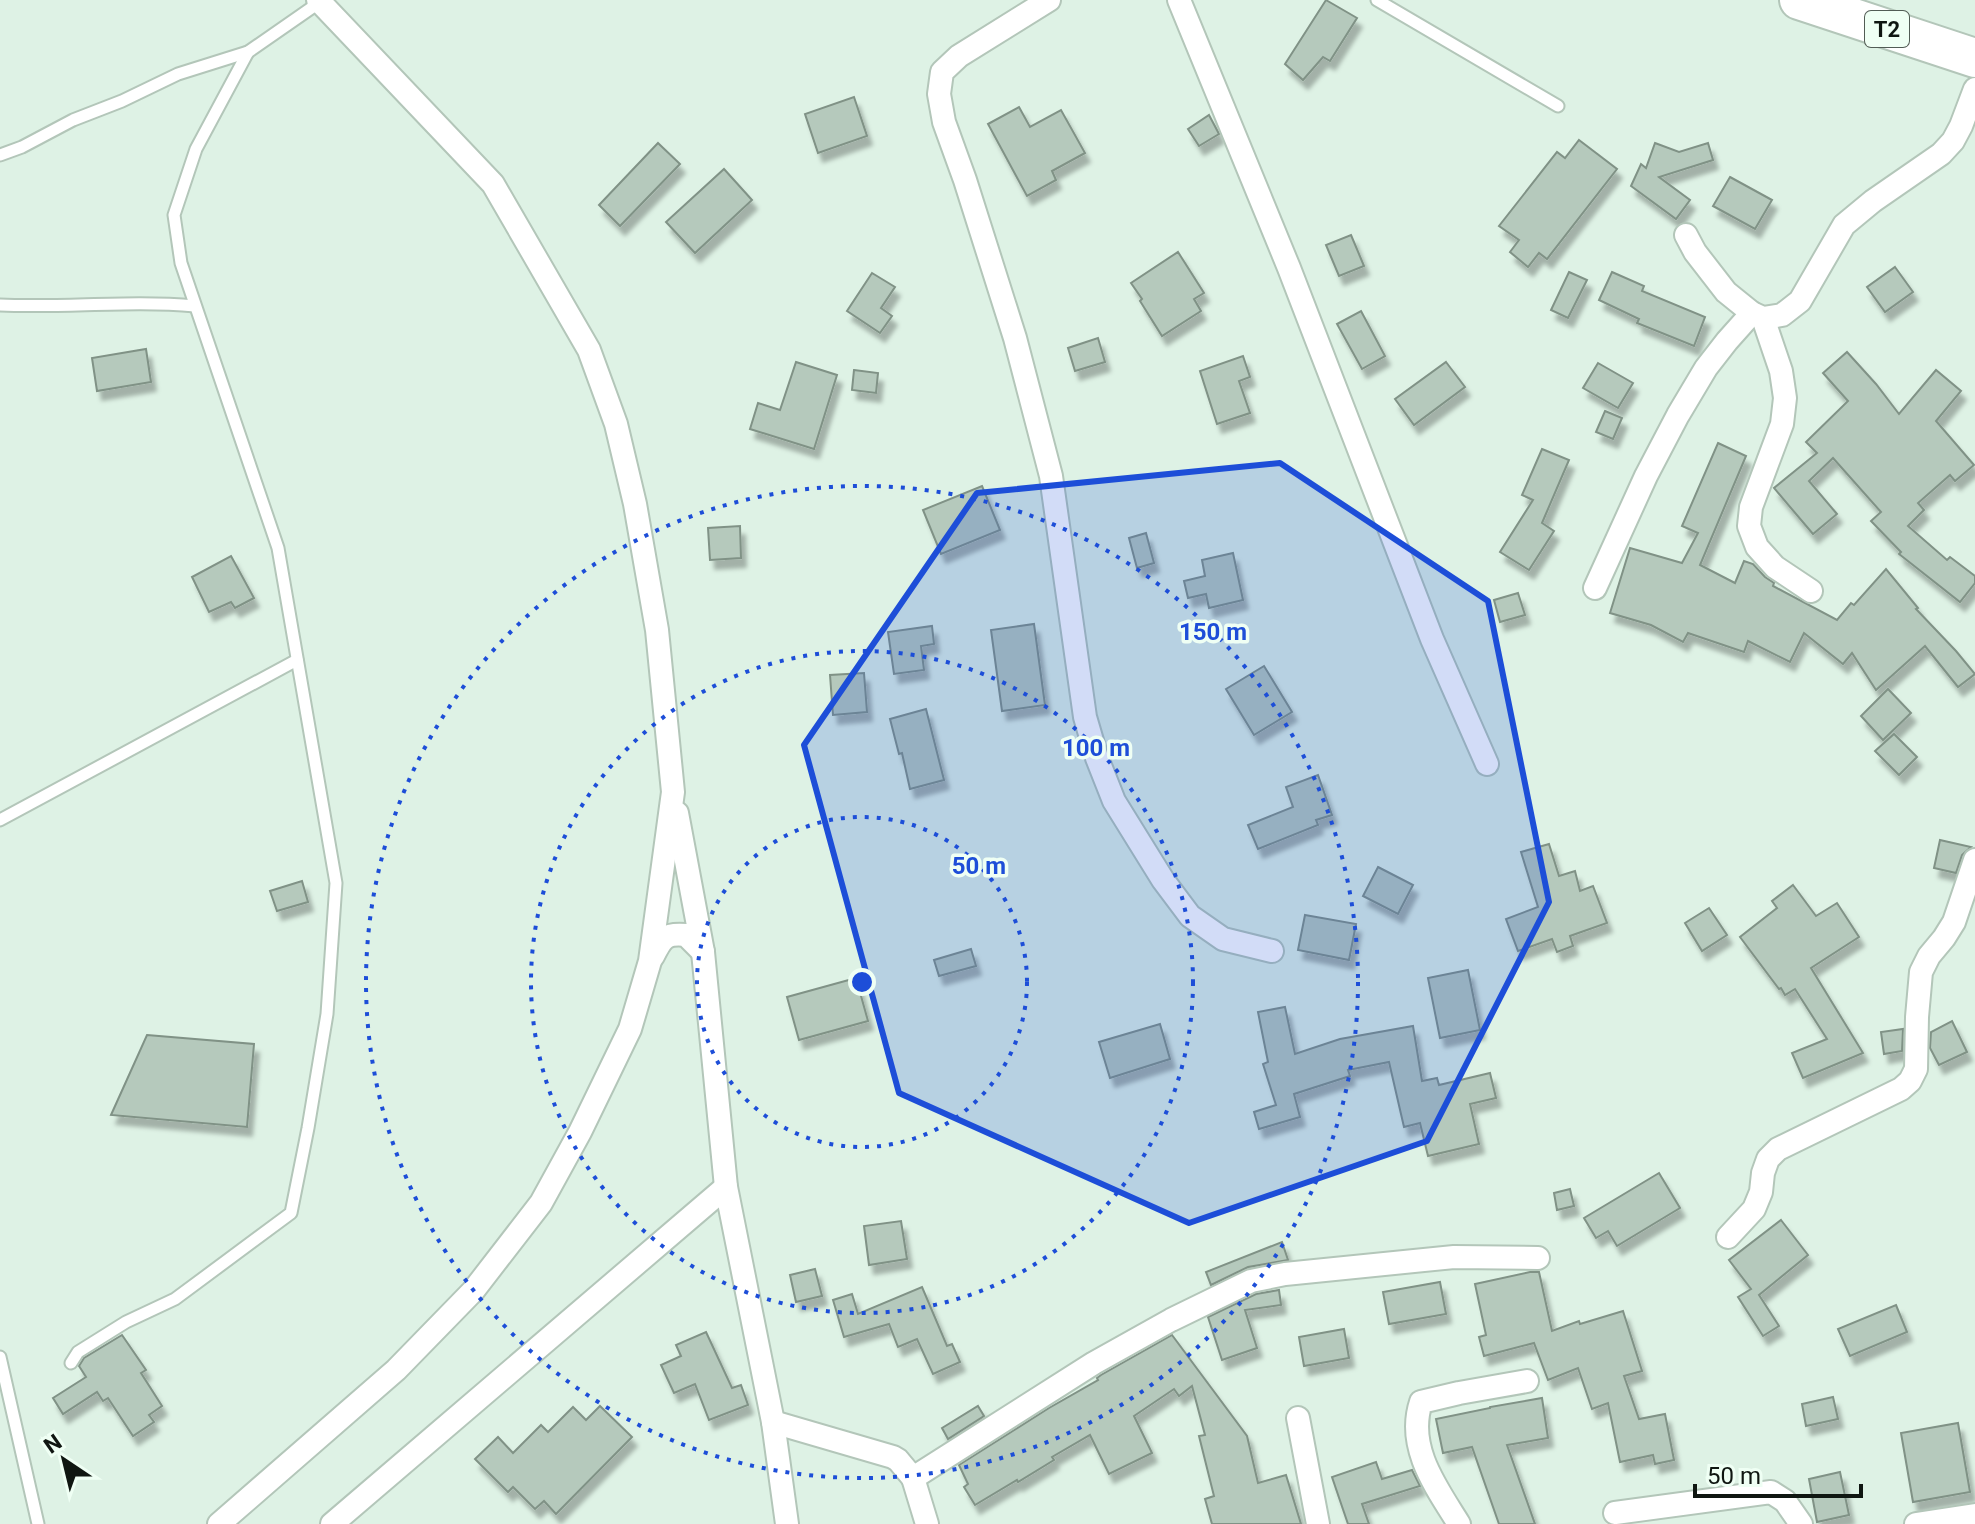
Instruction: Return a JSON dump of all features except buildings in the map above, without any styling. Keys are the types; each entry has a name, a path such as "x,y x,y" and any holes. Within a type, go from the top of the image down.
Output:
{"highway":[{"name":"T2","path":"1799,0 1975,58"}],"street":[{"path":"1049,0 959,56 942,72 939,94 944,122 1015,338 1051,476 1085,717 1114,801 1163,880 1190,916 1223,939 1272,951"},
{"path":"1179,0 1289,268 1432,639 1487,764"},
{"path":"319,1 493,184 589,350 616,424 635,504 657,630 673,792 703,952 726,1187 773,1422 787,1524"},
{"path":"1595,588 1646,476 1706,368 1727,341 1758,316 1782,315 1800,301 1844,225 1941,154 1953,141 1975,89"},
{"path":"1686,235 1709,272 1726,292 1758,316 1781,371 1785,398 1782,424 1751,507 1749,526 1757,547 1775,567 1811,591"},
{"path":"219,1524 396,1370 473,1291 541,1203 630,1029 650,961 673,792"},
{"path":"1728,1237 1754,1209 1768,1159 1778,1149 1901,1089 1910,1081 1916,1069 1921,972 1954,922 1975,860"},
{"path":"650,961 662,939 674,934 686,935 703,952"},
{"path":"332,1524 726,1187"},
{"path":"913,1478 1094,1363 1171,1320 1251,1281 1285,1274 1454,1257 1538,1258"},
{"path":"1459,1524 1424,1465 1416,1429 1421,1402 1527,1381"},
{"path":"1298,1418 1318,1524"},
{"path":"773,1422 898,1460 913,1478 927,1524"},
{"path":"1615,1513 1771,1492 1785,1501 1801,1524"},
{"path":"1916,1524 1975,1515"}],"lane":[{"path":"1377,0 1558,106"},
{"path":"0,155 178,74 248,52 319,1"},
{"path":"71,1363 78,1352 126,1322 175,1299 291,1213 327,1014 336,883 278,548 181,263 174,215 196,149 248,52"},
{"path":"0,305 161,303 195,306"},
{"path":"0,820 297,660"},
{"path":"0,1357 38,1524"}],"highlighted area":[{"path":"1280,463 1488,601 1549,902 1427,1141 1189,1223 899,1093 804,745 977,493"}]}
